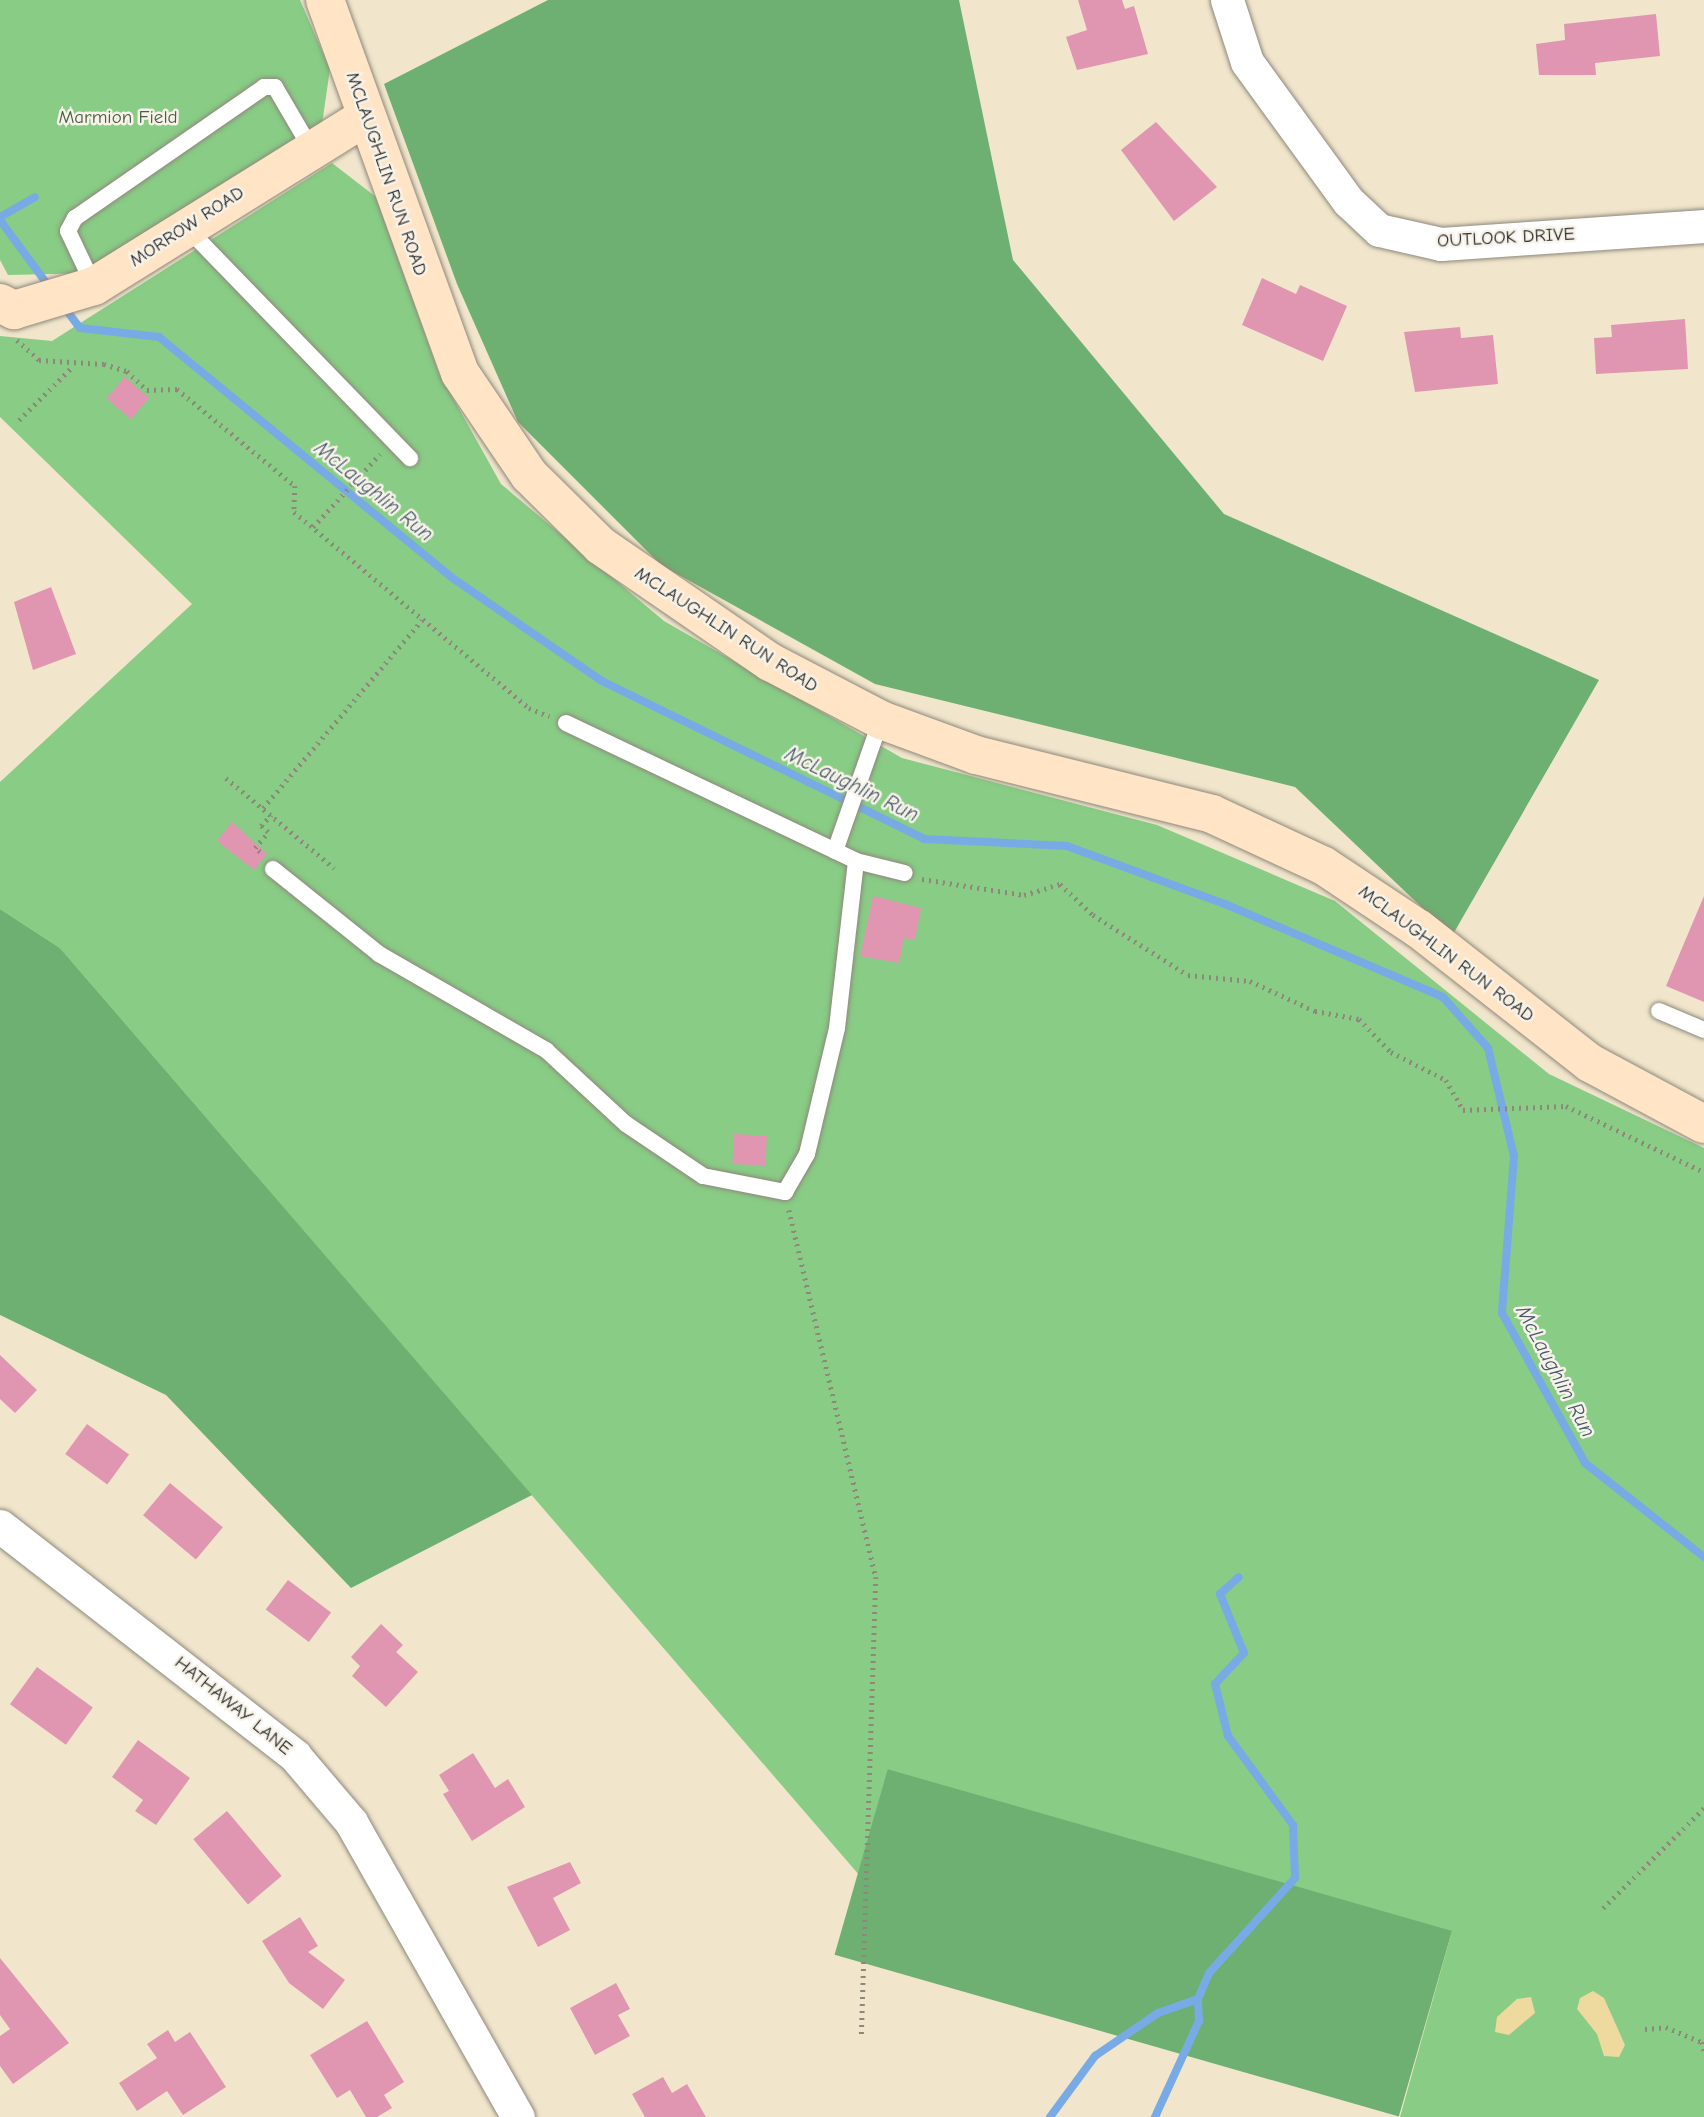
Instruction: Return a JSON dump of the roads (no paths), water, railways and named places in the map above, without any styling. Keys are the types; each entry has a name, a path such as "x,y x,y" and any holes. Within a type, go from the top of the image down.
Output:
{"main road":[{"name":"MCLAUGHLIN RUN ROAD","path":"325,0 365,117 460,373 529,475 601,546 654,585 780,668 881,720 976,755 1157,798 1265,836 1370,894 1590,1063 1704,1124"},
{"name":"MORROW ROAD","path":"15,306 86,289 310,147 365,117"}],"street":[{"name":"OUTLOOK DRIVE","path":"1227,0 1247,62 1348,201 1379,230 1441,244 1704,226"},
{"name":"HATHAWAY LANE","path":"0,1526 295,1756 351,1822 518,2117"}],"lane":[{"path":"86,289 68,231 75,218 264,87 275,87 310,147"},
{"path":"186,227 410,458"},
{"path":"835,851 881,720"},
{"path":"566,723 856,861 905,873"},
{"path":"272,870 379,954 546,1050 626,1124 703,1176 785,1192 807,1154 837,1028 856,861"},
{"path":"1660,1011 1704,1030"}],"waterway":[{"path":"0,217 35,197"},
{"name":"McLaughlin Run","path":"0,220 50,288"},
{"name":"McLaughlin Run","path":"64,307 80,328 159,337 451,577 602,681 924,839 1067,846 1225,904 1443,997 1488,1048 1514,1156 1502,1313 1585,1463 1704,1557"},
{"path":"1155,2117 1199,2021 1198,1999 1209,1973 1295,1878 1293,1825 1228,1736 1215,1684 1244,1653 1220,1594 1239,1577"},
{"path":"1050,2117 1095,2056 1158,2013 1198,1999"}],"park label":[{"name":"Marmion Field","path":"118,118"}]}
